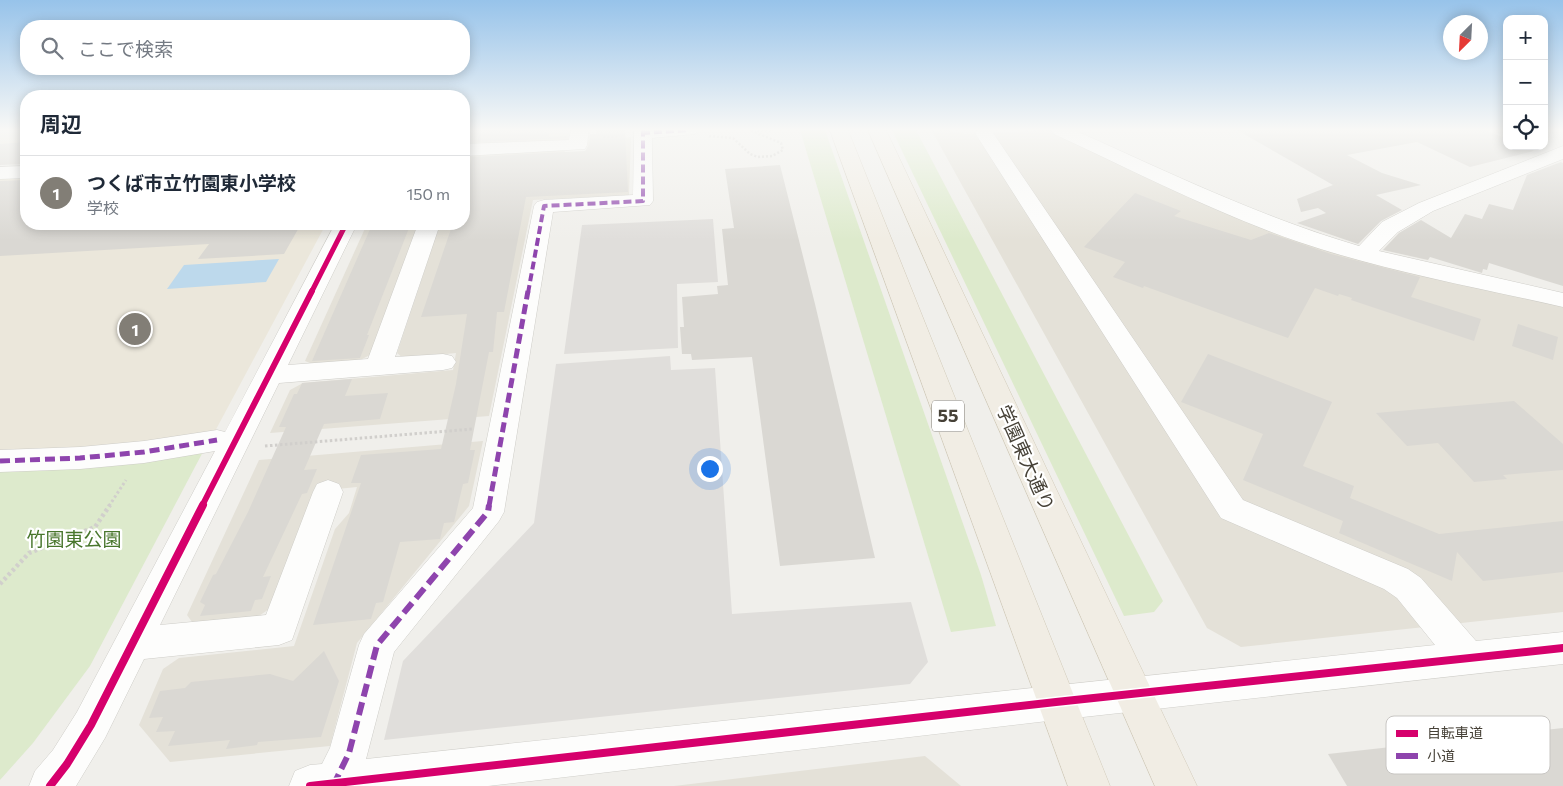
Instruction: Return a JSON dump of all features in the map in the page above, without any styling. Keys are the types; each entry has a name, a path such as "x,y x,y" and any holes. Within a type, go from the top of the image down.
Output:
{"main road":[{"name":"55","path":"853,167 1089,786"},
{"name":"学園東大通り","path":"894,167 1176,786"}],"street":[{"path":"326,785 349,752 377,645 488,512 544,206 642,201 646,167"},
{"path":"1006,167 1232,509 1396,580 1409,588 1468,658"},
{"path":"1142,167 1261,220 1306,237 1363,254 1563,300"},
{"path":"1363,254 1390,227 1417,212 1527,167"},
{"path":"0,173 20,172"},
{"path":"50,786 67,764 91,725 343,230"},
{"path":"378,367 427,230"},
{"path":"270,376 443,362"},
{"path":"0,461 80,458 144,452 217,440"},
{"path":"132,644 279,629 328,492"},
{"path":"326,785 1134,693 1563,648"}],"path":[{"path":"258,446 504,426"},
{"path":"0,584 29,553 95,527 144,452"}],"shaded area":[{"path":"470,167 582,167 586,170 586,167 630,167 629,195 533,200 489,416 270,433 290,390 303,383 453,370 456,353 403,358 397,353 438,230 470,230"},
{"path":"952,167 1129,167 1226,211 1563,306 1563,612 1241,647 1207,628"},
{"path":"20,176 20,230 323,230 213,435 99,450 0,454 0,177"},
{"path":"713,219 718,282 677,284 678,348 564,354 582,225"},
{"path":"364,230 417,230 370,355 358,361 315,365 305,361"},
{"path":"670,356 671,370 715,368 732,614 911,602 928,662 910,684 384,740 403,661 534,523 556,364"},
{"path":"483,441 469,506 357,643 330,746 170,762 139,725 163,669 179,658 294,646 335,529 349,513 357,487 317,491 272,607 256,618 192,622 187,615 259,460"},
{"path":"925,756 961,786 674,786"}],"green space":[{"path":"811,167 838,167 981,575 996,626 951,632"},
{"path":"910,167 935,167 1163,601 1154,612 1124,616"},
{"name":"竹園東公園","path":"205,448 90,666 33,743 0,780 0,468"}],"water":[{"path":"279,259 266,282 167,289 184,265"}],"building":[{"path":"470,167 627,167 628,192 526,197 504,312 497,312 493,352 489,352 470,450 475,450 468,483 463,484 454,522 444,523 440,539 400,542 383,602 376,603 371,619 313,625 361,483 351,483 361,455 441,449 456,384 467,314 421,317 451,230 470,230"},
{"path":"780,167 875,558 780,566 752,357 692,360 691,354 682,354 680,327 684,327 682,297 718,294 717,286 728,285 722,229 734,228 725,169"},
{"path":"1301,167 1370,167 1382,173 1421,185 1376,195 1402,210 1381,221 1358,244 1297,223 1326,213 1318,208 1301,212 1297,199 1333,185"},
{"path":"1549,167 1563,167 1563,286 1489,263 1487,270 1483,269 1482,273 1430,257 1428,260 1383,250 1399,233 1421,220 1451,238 1465,214 1482,219 1489,204 1513,210 1527,175"},
{"path":"20,180 20,230 298,230 284,254 198,259 209,244 0,256 0,181"},
{"path":"1135,193 1181,211 1174,216 1251,240 1269,233 1331,254 1420,277 1411,297 1481,319 1474,341 1351,300 1352,298 1339,294 1338,296 1315,288 1288,338 1144,286 1143,288 1113,277 1125,262 1084,247"},
{"path":"370,230 408,230 367,335 369,335 360,358 312,361"},
{"path":"1518,324 1558,337 1553,360 1512,346"},
{"path":"1208,354 1332,402 1303,466 1354,486 1350,498 1439,534 1563,521 1563,572 1483,581 1457,552 1452,581 1339,533 1343,521 1243,480 1263,434 1181,402"},
{"path":"352,379 345,396 388,393 380,419 324,424 304,470 317,469 307,493 302,494 263,577 271,576 262,599 255,600 251,611 200,616 205,605 200,602 248,512 286,427 279,427 294,394 297,394 302,383"},
{"path":"1514,401 1563,444 1563,470 1503,475 1507,479 1474,482 1438,443 1407,446 1376,413"},
{"path":"324,651 339,681 321,737 258,742 257,745 226,749 230,740 168,746 175,731 156,732 163,717 149,718 160,691 185,688 191,682 270,674 293,681"},
{"path":"1563,728 1563,786 1347,786 1328,754 1386,748 1386,774 1550,774 1550,729"}],"marked path":[{"path":"333,786 349,753 377,645 488,512 544,206 643,201 643,167"},
{"path":"0,461 80,458 144,452 217,440"}],"cycle path":[{"path":"50,786 67,764 91,725 343,230"},
{"path":"310,786 1056,702 1563,648"}],"place":[{"name":"つくば市立竹園東小学校","path":"135,329"}]}
